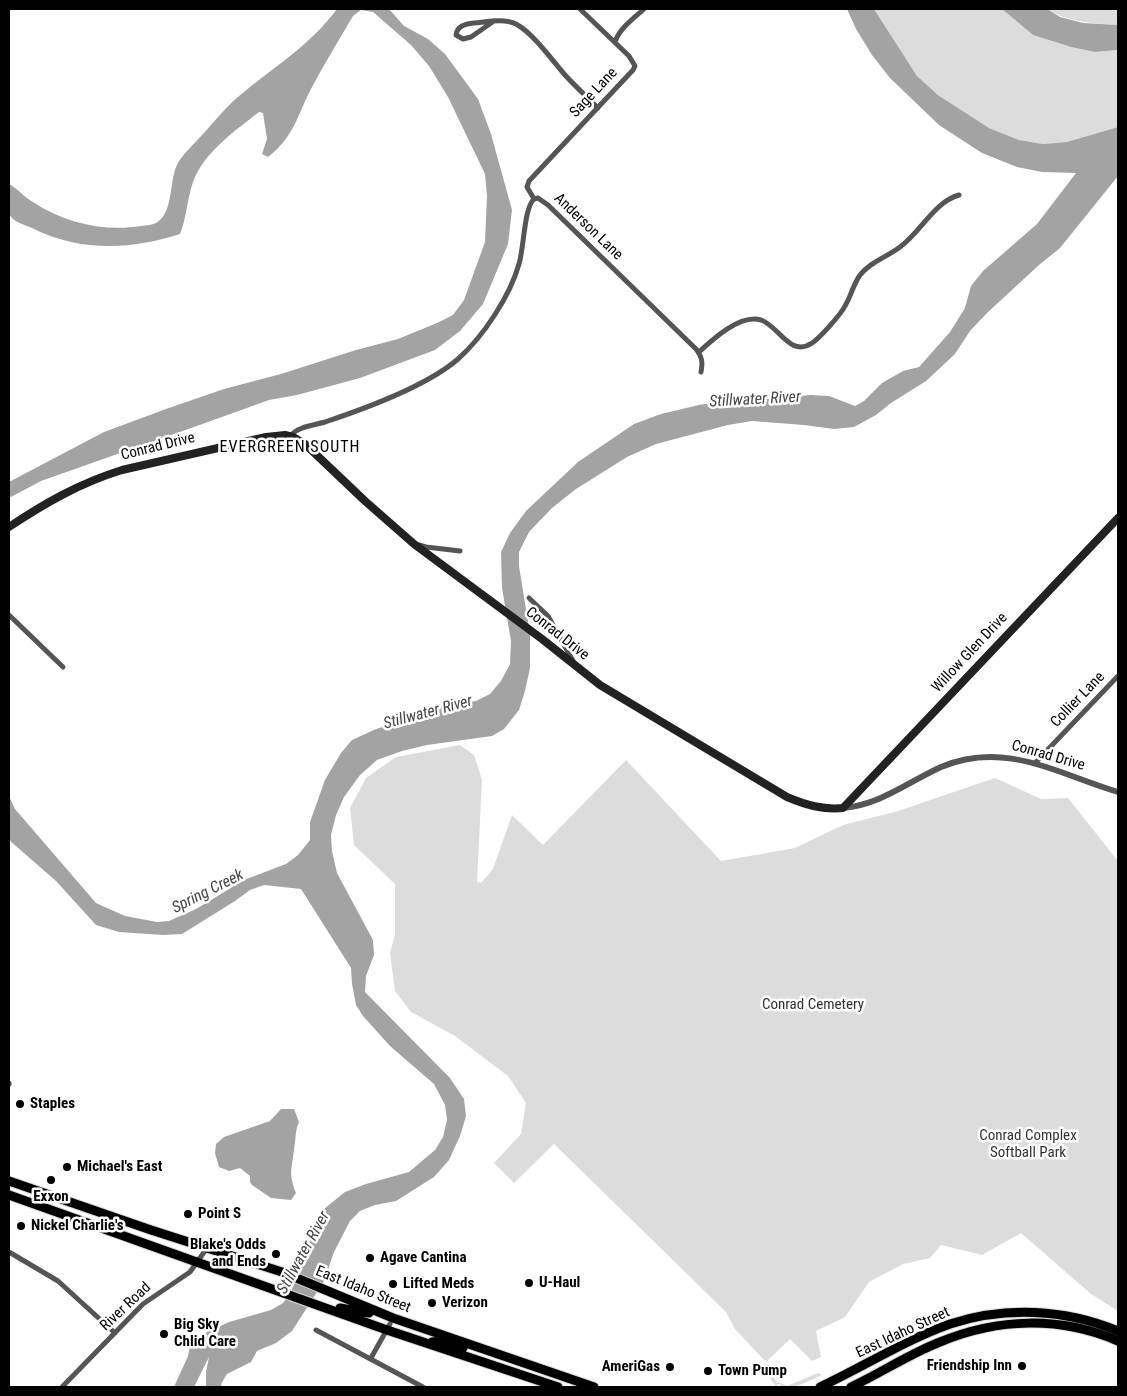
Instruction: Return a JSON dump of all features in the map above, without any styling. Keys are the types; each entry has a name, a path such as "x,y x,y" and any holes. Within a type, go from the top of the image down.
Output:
{"highway":[{"name":"East Idaho Street","path":"9,1181 282,1272 321,1289 424,1342 558,1387"},
{"name":"East Idaho Street","path":"9,1195 326,1307 512,1358 594,1387"},
{"path":"326,1307 372,1313 386,1319 390,1324"},
{"name":"East Idaho Street","path":"820,1387 923,1335 951,1324 980,1317 1009,1313 1052,1313 1080,1318 1118,1331"},
{"name":"East Idaho Street","path":"851,1387 939,1342 982,1328 1006,1323 1052,1324 1101,1334 1118,1341"},
{"path":"424,1342 442,1342 498,1358 512,1358"}],"main road":[{"name":"Conrad Drive","path":"9,527 64,493 100,477 122,470 242,442 279,435 291,436 309,448 409,540 619,698 787,797 813,807 843,808"},
{"name":"Willow Glen Drive","path":"843,808 1118,518"}],"street":[{"name":"Sage Lane","path":"534,199 528,187 529,181 635,66 629,56 580,9"},
{"path":"615,42 623,30 644,9"},
{"path":"494,22 471,37 463,39 456,35 460,26 471,23 503,21 515,24 526,32 598,108"},
{"path":"701,372 703,363 699,352 720,333 750,320 762,320 794,346 802,348 813,342 844,309 861,274 868,267 900,248 946,200 959,194"},
{"name":"Anderson Lane","path":"291,436 296,431 339,417 410,388 442,371 464,353 488,323 509,291 521,256 528,207 534,199 538,198 548,205 699,352"},
{"path":"409,540 426,547 460,551"},
{"path":"529,598 548,616 567,652 585,674"},
{"path":"9,616 63,667"},
{"name":"Collier Lane","path":"1035,763 1118,676"},
{"name":"Conrad Drive","path":"843,808 875,801 941,768 968,759 993,756 1035,763 1118,792"},
{"name":"River Road","path":"62,1387 143,1304 190,1272 207,1248"},
{"path":"9,1252 58,1280 115,1333"},
{"path":"371,1358 390,1324"},
{"path":"316,1330 424,1387"}],"green space":[{"path":"874,9 1002,9 1033,35 1071,47 1095,52 1118,50 1118,127 1067,142 1043,144 1019,140 989,128 938,95 917,76"},
{"path":"1047,9 1118,9 1118,25 1073,20"},
{"path":"460,745 474,755 482,780 477,882 481,883 493,869 512,815 543,845 626,760 721,861 795,848 843,825 895,812 995,778 1041,799 1068,798 1118,861 1118,1311 1091,1294 1021,1233 982,1255 941,1245 930,1258 903,1264 869,1282 845,1317 816,1331 821,1357 812,1361 790,1339 767,1361 735,1329 726,1312 554,1144 514,1183 494,1163 521,1134 526,1103 508,1076 455,1036 411,1012 395,991 390,953 395,934 395,884 354,845 350,808 366,778 396,757"},
{"path":"775,1366 776,1369 771,1371 777,1383 779,1382 787,1386 818,1373 822,1375 795,1386 789,1387 778,1384 776,1386 771,1380 768,1371"}],"water":[{"path":"337,9 389,9 404,26 428,39 445,54 478,99 491,134 512,210 508,244 483,304 460,331 435,350 360,378 297,395 269,400 41,481 9,498 9,482 104,432 224,389 398,339 453,315 464,300 485,242 487,196 485,174 448,97 429,66 411,45 373,12 361,10 353,16 316,80 294,126 284,142 268,157 262,154 267,139 263,113 259,112 212,152 198,171 193,182 180,234 143,243 105,246 87,245 50,236 19,223 9,214 9,184 45,209 85,224 99,227 127,228 156,223 166,211 173,176 184,154 238,97 305,44"},
{"name":"Stillwater River","path":"847,9 874,9 917,76 938,95 989,128 1019,140 1043,144 1067,142 1118,127 1118,176 1060,248 987,313 970,331 955,354 926,381 876,415 854,427 834,429 752,421 728,425 656,444 627,457 576,489 552,508 529,532 519,552 519,566 530,634 530,668 519,710 504,729 492,736 427,745 377,760 360,775 344,797 336,815 331,835 332,851 337,873 373,940 374,955 366,976 365,992 450,1078 464,1099 466,1116 460,1136 449,1160 434,1177 396,1201 375,1205 360,1211 350,1221 334,1252 324,1281 292,1331 276,1343 257,1351 251,1362 227,1374 221,1384 222,1387 206,1387 209,1357 194,1387 174,1387 188,1356 190,1346 207,1332 229,1322 271,1310 283,1303 291,1292 306,1244 324,1209 345,1192 409,1172 435,1150 443,1137 447,1120 445,1105 434,1084 390,1046 363,1016 356,1005 351,968 301,889 264,885 250,890 182,934 163,935 119,932 96,925 56,881 9,840 9,796 15,809 96,903 125,916 157,922 169,921 196,909 244,880 286,864 298,855 310,840 310,822 325,780 341,753 352,740 376,729 410,719 443,706 476,701 490,694 501,681 510,664 511,641 502,588 501,552 510,533 526,511 578,462 634,424 661,414 737,399 771,399 810,395 829,396 855,406 864,401 882,383 903,371 919,367 950,332 965,308 971,286 983,271 1037,224 1076,173 1042,172 1017,167 982,153 939,125 890,78 872,55 856,29"},
{"path":"1002,9 1047,9 1060,17 1083,23 1118,25 1118,50 1095,52 1071,47 1033,35"},
{"path":"281,1109 294,1109 299,1122 291,1171 296,1193 291,1200 271,1198 252,1185 250,1176 240,1168 229,1171 219,1167 215,1153 216,1144 224,1137 270,1121"}],"place":[{"name":"Staples","path":"20,1104"},
{"name":"Michael's East","path":"67,1167"},
{"name":"Exxon","path":"51,1180"},
{"name":"Point S","path":"188,1214"},
{"name":"Nickel Charlie's","path":"21,1226"},
{"name":"Blake's Odds and Ends","path":"276,1254"},
{"name":"Agave Cantina","path":"370,1258"},
{"name":"U-Haul","path":"529,1283"},
{"name":"Lifted Meds","path":"393,1284"},
{"name":"Verizon","path":"432,1303"},
{"name":"Big Sky Chlid Care","path":"164,1334"},
{"name":"Friendship Inn","path":"1022,1366"},
{"name":"AmeriGas","path":"670,1367"},
{"name":"Town Pump","path":"708,1371"}],"district":[{"name":"EVERGREEN SOUTH","path":"290,448"}],"water label":[{"name":"Spring Creek","path":"208,892"}],"park label":[{"name":"Conrad Cemetery","path":"813,1005"},
{"name":"Conrad Complex Softball Park","path":"1028,1144"}]}
